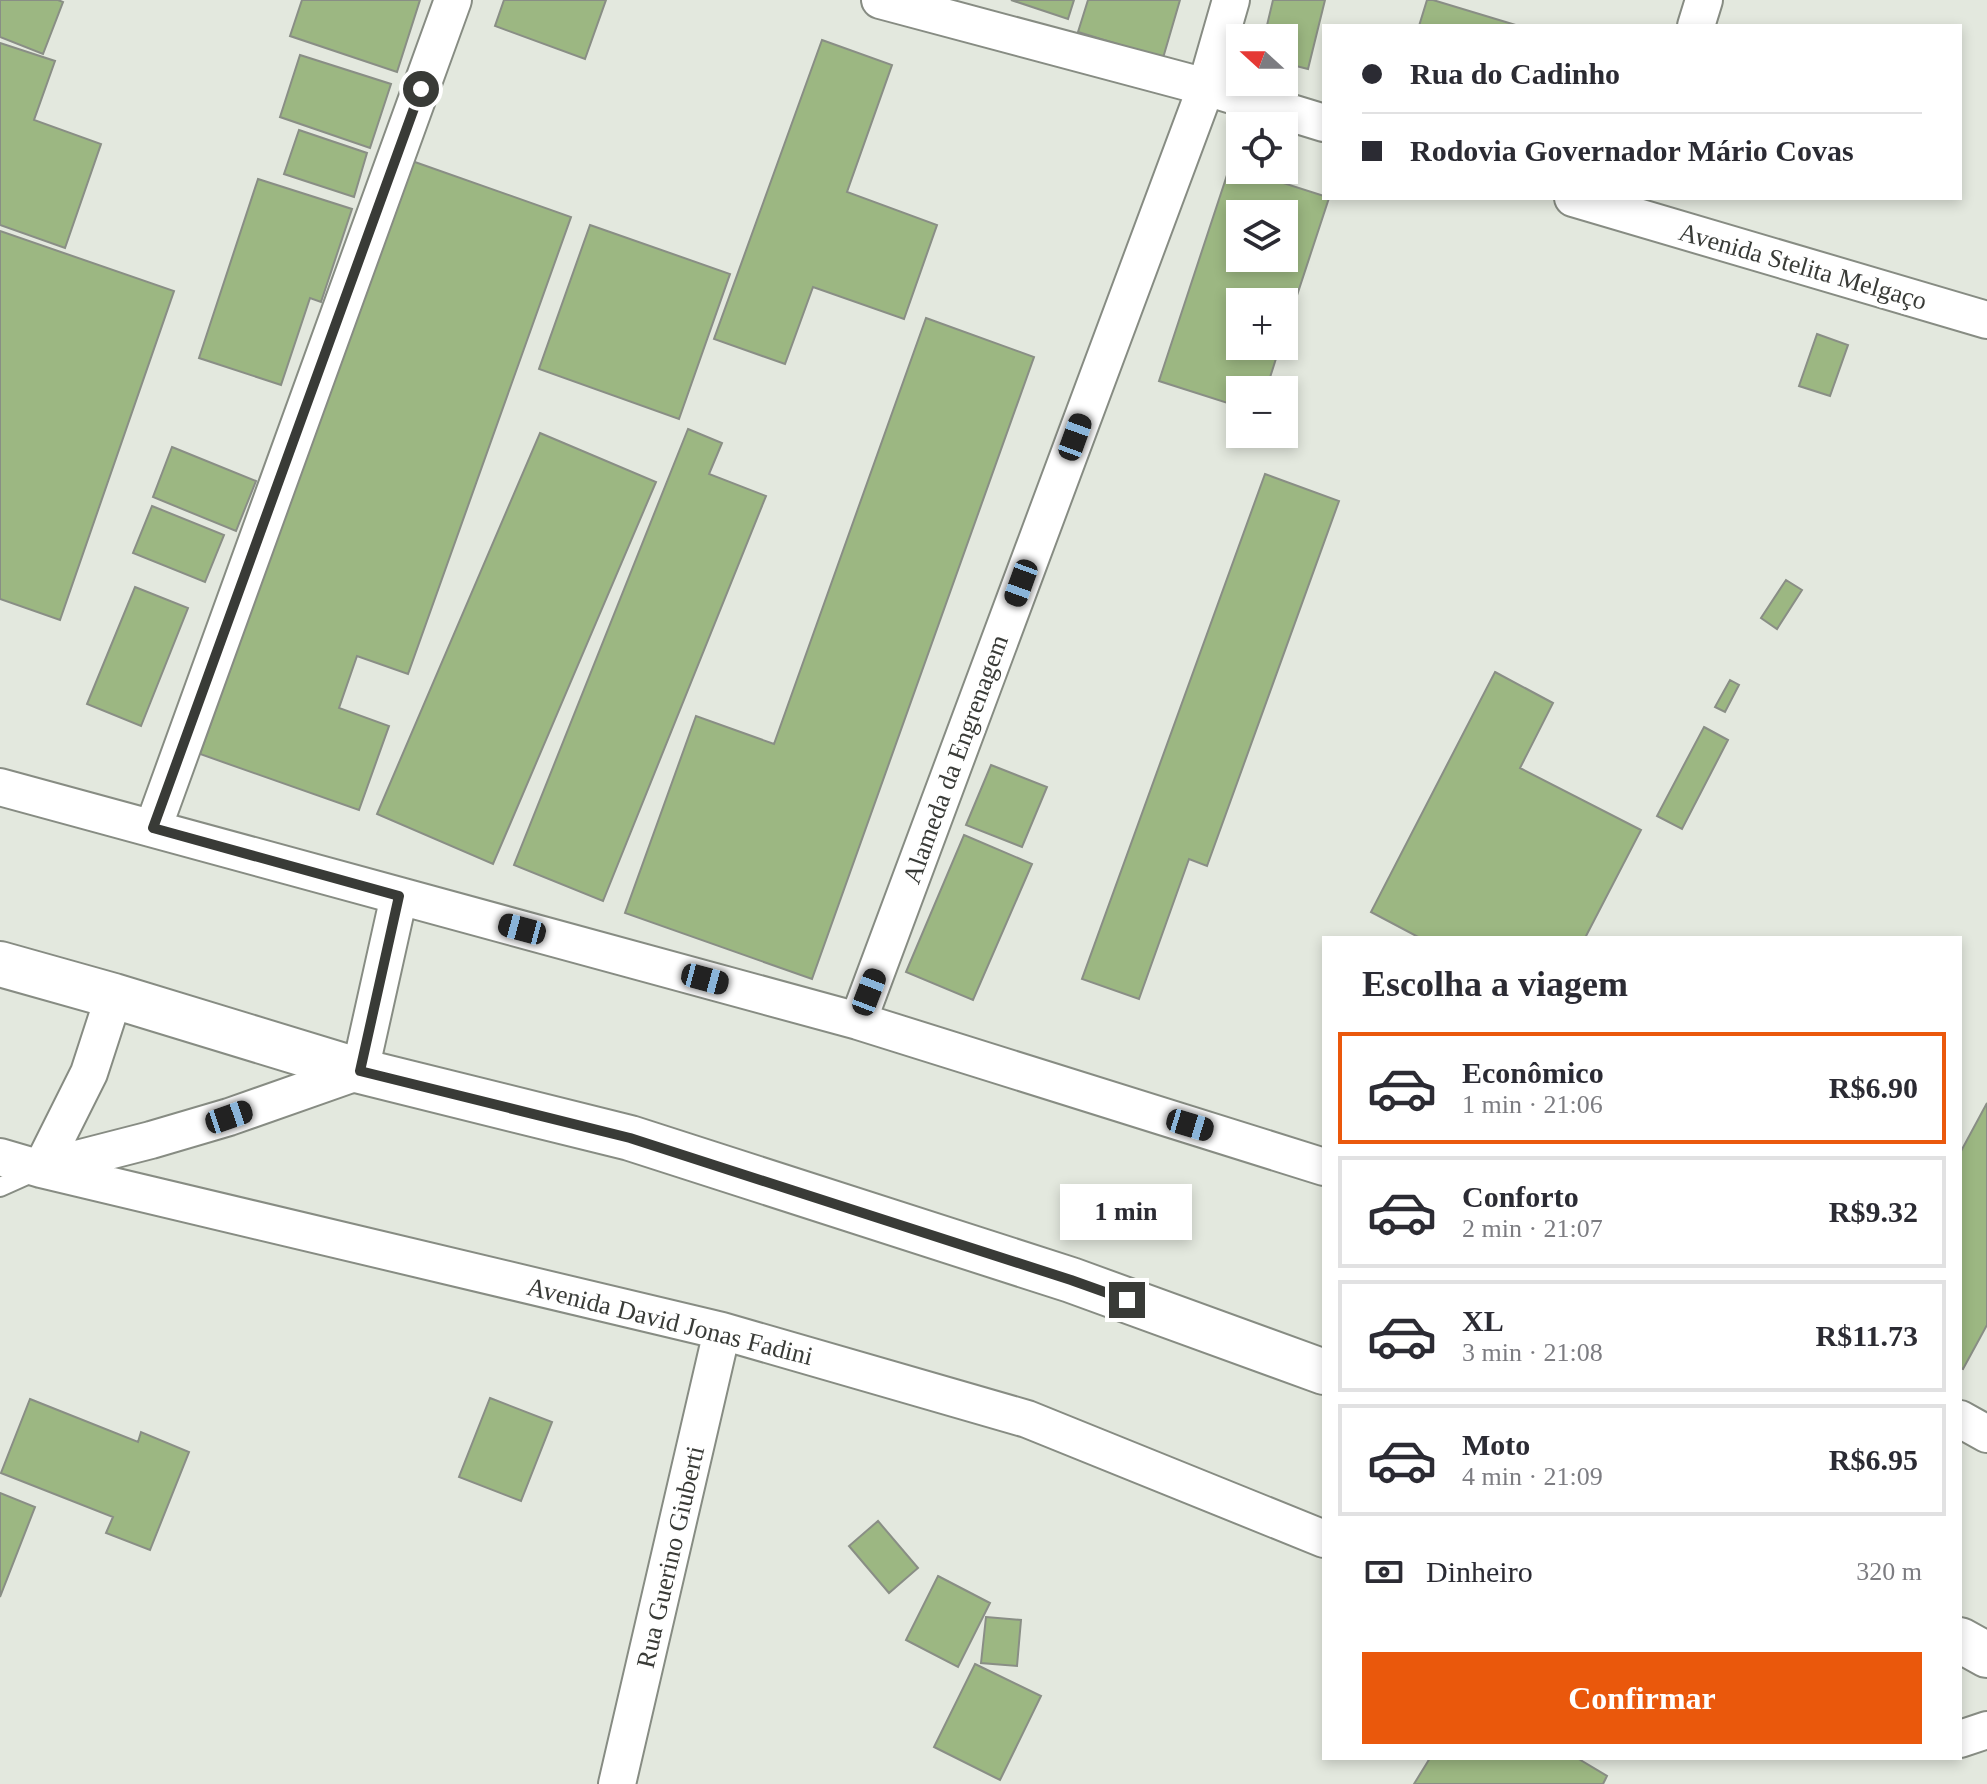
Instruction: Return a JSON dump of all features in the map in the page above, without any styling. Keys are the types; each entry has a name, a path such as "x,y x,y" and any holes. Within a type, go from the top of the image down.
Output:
{"highway":[{"path":"0,964 360,1071 630,1138 1071,1280 1322,1371"},
{"path":"1962,1641 1987,1655"}],"street":[{"path":"153,828 453,0"},
{"path":"880,0 1206,87 1322,122"},
{"name":"Alameda da Engrenagem","path":"858,1021 1206,87 1231,0"},
{"path":"1697,24 1704,0"},
{"name":"Avenida Stelita Melgaço","path":"1588,200 1646,208 1987,320"},
{"path":"0,787 858,1021 1322,1166"},
{"path":"41,1169 229,1117 360,1071 399,896"},
{"path":"41,1169 89,1073 114,996"},
{"name":"Avenida David Jonas Fadini","path":"0,1157 722,1331 1027,1419 1322,1538"},
{"name":"Rua Guerino Giuberti","path":"617,1784 722,1331"},
{"path":"1962,1420 1987,1434"},
{"path":"1962,1738 1987,1730"}],"lane":[{"path":"0,1187 41,1169"}],"building":[{"path":"0,0 63,2 43,54 0,37"},
{"path":"302,0 420,0 397,72 290,36"},
{"path":"504,0 606,0 585,59 495,26"},
{"path":"1011,0 1074,0 1068,19"},
{"path":"1088,0 1180,0 1163,58 1078,32"},
{"path":"1273,0 1325,0 1308,69 1298,66 1298,24 1267,24"},
{"path":"1427,0 1433,0 1512,24 1420,24"},
{"path":"822,40 892,65 847,192 937,225 904,319 813,287 785,364 714,339"},
{"path":"0,43 55,61 34,120 101,144 65,248 0,225"},
{"path":"300,55 391,84 370,148 280,117"},
{"path":"299,130 367,153 354,197 284,174"},
{"path":"412,161 571,217 408,674 357,656 339,708 389,726 359,810 200,754"},
{"path":"1226,178 1226,184 1286,184 1328,200 1298,292 1298,288 1226,288 1226,360 1276,360 1270,376 1226,376 1226,403 1159,381"},
{"path":"258,179 352,209 321,302 310,298 281,385 199,358"},
{"path":"590,225 730,274 679,419 539,369"},
{"path":"0,231 174,291 60,620 0,599"},
{"path":"926,318 1034,357 812,979 625,913 696,716 774,744"},
{"path":"1817,334 1848,345 1830,396 1799,386"},
{"path":"688,429 722,443 709,474 766,496 603,901 514,865"},
{"path":"540,433 656,482 493,864 377,814"},
{"path":"172,447 256,481 236,531 153,497"},
{"path":"1265,474 1339,501 1207,866 1189,859 1139,999 1082,979"},
{"path":"152,506 224,535 205,582 133,553"},
{"path":"1786,580 1802,590 1777,629 1761,618"},
{"path":"135,587 188,608 141,726 87,704"},
{"path":"1495,672 1553,703 1520,768 1641,830 1586,936 1416,936 1371,912"},
{"path":"1730,680 1739,685 1725,712 1715,707"},
{"path":"1704,727 1728,740 1682,829 1657,816"},
{"path":"991,765 1047,787 1022,847 966,825"},
{"path":"964,835 1032,864 973,1000 906,972"},
{"path":"1987,1103 1987,1325 1963,1369 1962,1369 1962,1149"},
{"path":"490,1398 552,1422 521,1501 459,1477"},
{"path":"30,1399 138,1442 141,1432 189,1452 150,1550 106,1533 113,1517 1,1473"},
{"path":"0,1493 35,1507 0,1597"},
{"path":"878,1521 918,1568 889,1593 849,1546"},
{"path":"938,1576 990,1603 958,1667 906,1640"},
{"path":"986,1617 1021,1620 1017,1666 981,1663"},
{"path":"975,1664 1041,1696 1000,1780 934,1747"},
{"path":"1429,1760 1580,1760 1607,1776 1603,1784 1414,1784"}],"route":[{"path":"421,89 153,828 399,896 360,1071 630,1138 1127,1300"}]}
